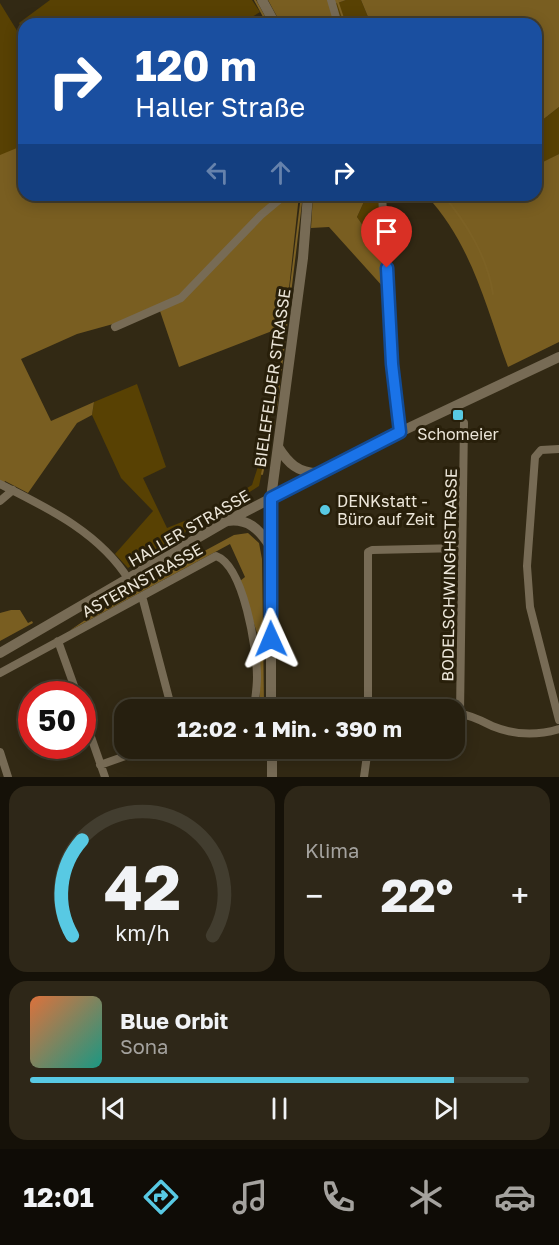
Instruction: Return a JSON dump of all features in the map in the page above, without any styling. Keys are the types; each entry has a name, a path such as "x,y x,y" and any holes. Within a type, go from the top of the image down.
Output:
{"main road":[{"path":"262,0 271,18"},
{"name":"BIELEFELDER STRASSE","path":"271,699 271,498 307,201"},
{"name":"HALLER STRASSE","path":"0,652 129,580 225,522 400,432 559,357"},
{"path":"278,447 294,467 307,473 318,473"},
{"path":"225,522 234,520 251,524 270,546"},
{"path":"272,759 272,777"}],"street":[{"path":"331,0 336,18"},
{"path":"115,327 181,298 261,215 278,201"},
{"path":"382,201 392,364 400,432"},
{"name":"BODELSCHWINGHSTRASSE","path":"460,699 464,423"},
{"path":"559,449 541,450 535,457 527,566 530,607 559,720"},
{"path":"0,484 45,506 96,542 129,580"},
{"path":"0,501 13,490"},
{"path":"368,699 368,552 372,549 462,548"},
{"name":"ASTERNSTRASSE","path":"0,673 216,556 224,560 237,582 253,636 257,675 255,699"},
{"path":"142,596 169,699"},
{"path":"58,641 72,681"},
{"path":"465,716 504,731 545,734 559,729"},
{"path":"0,752 8,777"},
{"path":"96,753 105,777"},
{"path":"100,765 117,759"},
{"path":"364,777 366,759"}],"shaded area":[{"path":"50,0 252,0 260,12 250,18 26,18"},
{"path":"268,0 346,0 335,4 339,18 278,18"},
{"path":"346,0 361,0 368,18 339,18 335,4"},
{"path":"361,0 559,0 559,107 542,120 542,18 368,18"},
{"path":"0,3 18,32 18,148 0,155"},
{"path":"559,107 559,154 542,163 542,120"},
{"path":"18,148 18,201 298,201 285,326 179,367 160,311 77,334 21,359 51,421 94,402 92,415 77,423 28,493 5,481 0,489 0,155"},
{"path":"559,154 559,342 508,367 476,276 455,234 431,201 542,201 542,162"},
{"path":"313,201 364,201 357,217 384,256 384,288 329,227 311,228"},
{"path":"364,201 379,201 384,256 357,217"},
{"path":"137,384 166,467 143,478 167,528 214,509 252,485 273,420 259,486 128,568 115,554 153,511 121,478 92,415 94,402"},
{"path":"248,533 259,543 262,559 264,699 260,699 258,636 240,581 245,577 230,544 69,631 119,597 234,535"},
{"path":"20,610 28,623 32,621 33,623 0,641 0,613"}],"waterway":[{"path":"255,0 265,18"},
{"path":"337,0 343,18"},
{"path":"276,409 301,201"},
{"path":"448,201 475,241 486,267 493,294"},
{"path":"262,474 274,421"}],"place":[{"name":"Schomeier","path":"458,415"},
{"name":"DENKstatt - Büro auf Zeit","path":"325,510"}],"route":[{"path":"271,639 271,498 400,432 397,422 392,364 387,268"}]}
